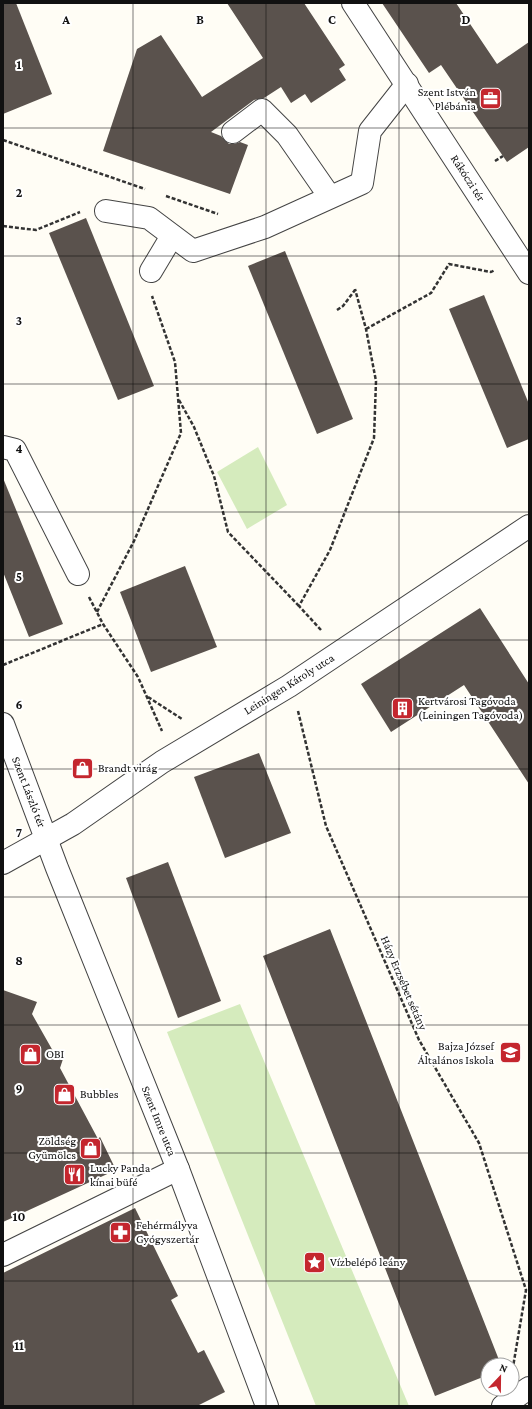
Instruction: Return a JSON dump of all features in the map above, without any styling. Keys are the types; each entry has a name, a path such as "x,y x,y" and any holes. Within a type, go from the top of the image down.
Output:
{"street":[{"name":"Rákóczi tér","path":"353,3 524,265"},
{"path":"106,211 148,218 193,251 266,227 362,183 370,131 407,84"},
{"path":"233,132 262,110 287,135 330,198"},
{"path":"151,271 172,236"},
{"path":"3,447 15,450 78,574"},
{"name":"Leiningen Károly utca","path":"3,863 73,824 162,762 289,686 529,526"},
{"name":"Szent László tér","path":"3,724 47,838"},
{"name":"Szent Imre utca","path":"47,838 57,868 178,1169 267,1406"},
{"path":"3,1255 178,1169"},
{"path":"503,1406 529,1388"}],"path":[{"path":"3,140 153,191"},
{"path":"495,161 503,156"},
{"path":"160,194 220,214"},
{"path":"3,226 36,230 82,211 106,211"},
{"path":"366,329 431,293 449,264 491,272 524,265"},
{"path":"97,612 134,541 181,433 174,362 145,275 151,271"},
{"path":"299,606 330,550 374,438 376,381 366,329 355,289 343,306 337,310"},
{"path":"178,398 194,427 214,476 228,532 321,630"},
{"path":"78,574 103,624 138,677 163,733"},
{"path":"3,665 103,624"},
{"name":"Házy Erzsébet sétány","path":"289,686 297,708 326,826 419,1040 479,1143 526,1290 515,1357"},
{"path":"148,697 182,719"}],"green space":[{"path":"258,447 287,505 247,529 217,472"},
{"path":"240,1004 409,1406 316,1406 167,1032"}],"building":[{"path":"3,3 16,3 52,94 3,114"},
{"path":"227,3 304,3 345,65 339,69 346,80 311,103 305,94 291,103 281,87 264,98 254,100 211,132 221,136 229,144 240,142 248,145 230,194 103,151 137,49 161,35 202,97 263,58"},
{"path":"382,3 456,3 497,64 529,42 529,147 507,162 441,65 429,73"},
{"path":"86,218 154,386 118,400 49,233"},
{"path":"285,251 353,419 317,434 248,266"},
{"path":"484,295 529,404 529,439 507,448 449,309"},
{"path":"3,478 63,624 29,637 3,572"},
{"path":"185,566 217,647 151,672 120,592"},
{"name":"Kertvárosi Tagóvoda (Leiningen Tagóvoda)","path":"480,608 529,684 529,784 464,685 391,732 361,684"},
{"path":"259,753 291,833 225,858 194,777"},
{"path":"168,862 221,1001 178,1018 126,878"},
{"path":"330,929 498,1357 480,1357 480,1378 435,1396 263,956"},
{"path":"3,990 37,1002 32,1014 53,1051 64,1056 60,1068 98,1139 100,1137 116,1170 3,1222"},
{"path":"135,1208 178,1296 171,1300 198,1353 204,1350 225,1392 197,1406 3,1406 3,1273"}],"place":[{"name":"Szent István Plébánia","path":"491,99"},
{"name":"Kertvárosi Tagóvoda (Leiningen Tagóvoda)","path":"402,708"},
{"name":"Brandt virág","path":"82,768"},
{"name":"Bajza József Általános Iskola","path":"510,1053"},
{"name":"OBI","path":"31,1054"},
{"name":"Bubbles","path":"65,1094"},
{"name":"Zöldség Gyümölcs","path":"91,1148"},
{"name":"Lucky Panda kínai büfé","path":"75,1175"},
{"name":"Fehérmályva Gyógyszertár","path":"121,1232"},
{"name":"Vízbelépő leány","path":"314,1262"}]}
